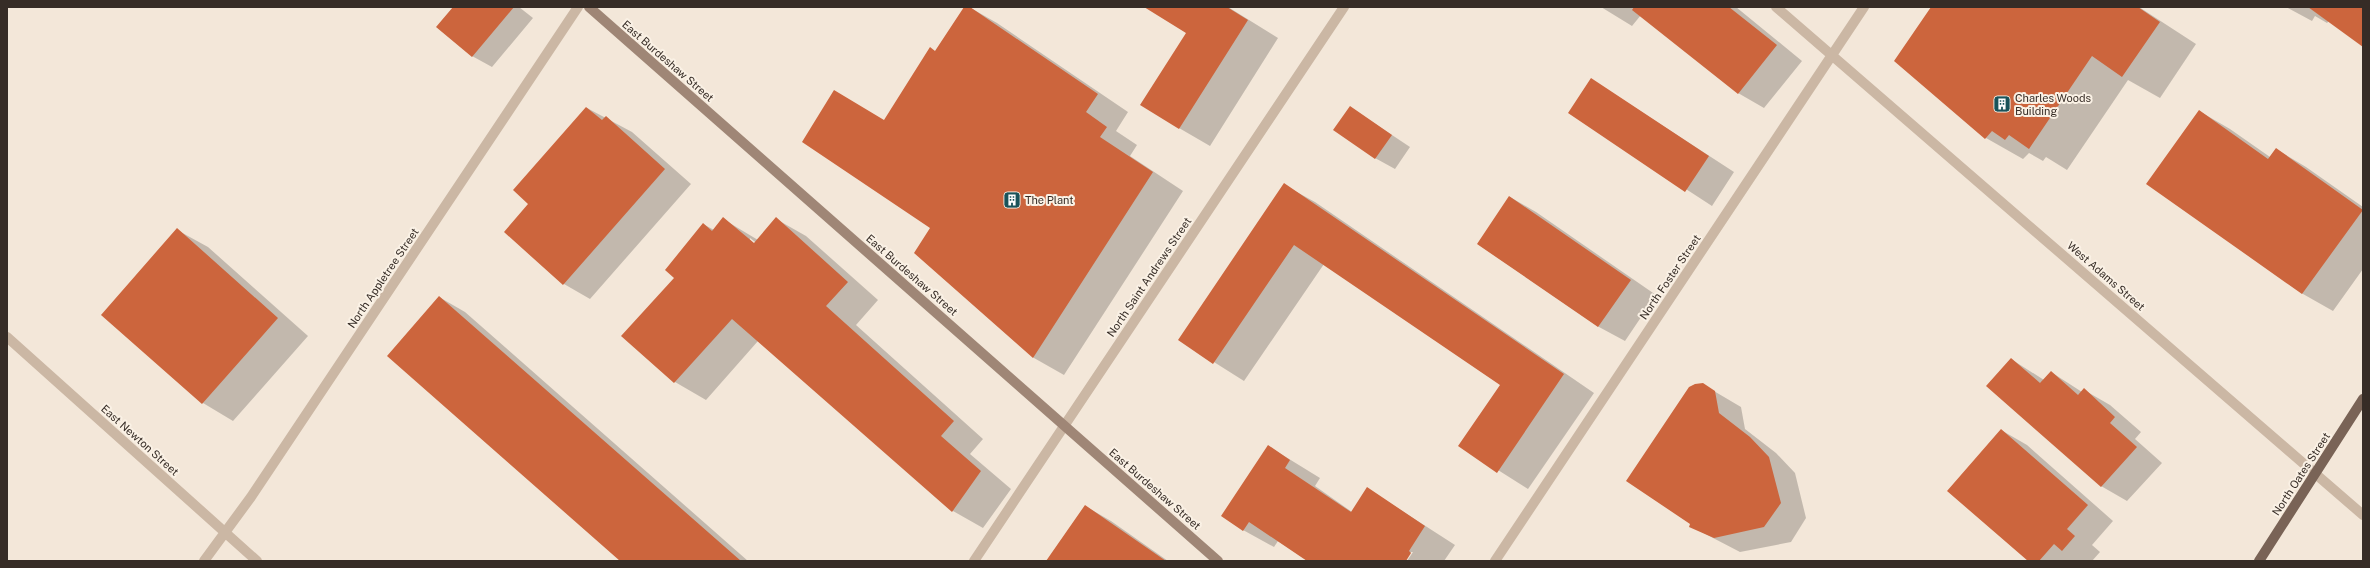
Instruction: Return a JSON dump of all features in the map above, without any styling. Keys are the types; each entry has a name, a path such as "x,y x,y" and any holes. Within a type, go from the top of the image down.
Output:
{"main road":[{"name":"North Oates Street","path":"2259,561 2363,399"}],"street":[{"name":"North Appletree Street","path":"204,561 224,531 251,496 578,7"},
{"name":"East Burdeshaw Street","path":"589,7 1218,561"},
{"name":"North Saint Andrews Street","path":"974,561 1344,7"},
{"name":"West Adams Street","path":"1776,7 2316,472 2363,515"},
{"name":"North Foster Street","path":"1495,561 1864,7"},
{"name":"East Newton Street","path":"7,337 257,561"}],"building":[{"path":"453,7 514,7 472,57 436,27"},
{"name":"The Plant","path":"964,7 970,7 1098,94 1086,112 1107,127 1100,137 1153,172 1033,358 914,253 930,228 802,142 834,90 884,120 930,47 935,51"},
{"path":"1144,7 1227,7 1248,20 1179,129 1140,105 1186,33"},
{"path":"1634,7 1729,7 1777,45 1738,94 1632,10"},
{"name":"Charles Woods Building","path":"1931,7 2138,7 2160,22 2122,77 2092,56 2029,149 2009,135 2005,140 1992,131 1985,139 1894,61"},
{"path":"2308,7 2363,7 2363,47"},
{"path":"1591,78 1709,156 1685,192 1568,113"},
{"path":"1350,106 1392,135 1375,159 1333,130"},
{"path":"586,107 602,120 606,116 665,169 563,285 504,232 528,204 513,190"},
{"path":"2199,110 2268,159 2276,148 2363,210 2302,294 2146,184"},
{"path":"1284,183 1564,374 1497,473 1458,446 1500,385 1294,245 1213,364 1178,340"},
{"path":"1509,196 1631,280 1598,327 1477,244"},
{"path":"723,217 754,243 776,217 848,282 826,306 954,421 941,436 981,471 952,512 732,319 674,383 621,336 674,278 665,270 703,223 712,231"},
{"path":"177,228 278,318 202,404 101,315"},
{"path":"439,296 741,561 620,561 387,356"},
{"path":"2011,358 2040,383 2051,371 2078,395 2084,388 2115,417 2110,423 2137,447 2101,487 1986,386"},
{"path":"1703,383 1715,391 1719,413 1750,437 1769,457 1781,503 1764,527 1714,538 1689,527 1690,524 1626,481 1689,387 1695,384"},
{"path":"2001,429 2088,505 2067,529 2075,536 2062,551 2054,544 2039,561 2028,561 1947,491"},
{"path":"1268,445 1290,460 1285,468 1351,512 1367,487 1425,526 1409,551 1411,553 1406,561 1307,561 1249,522 1243,531 1221,516"},
{"path":"1085,505 1166,561 1046,561"}],"place":[{"name":"Charles Woods Building","path":"2002,104"},
{"name":"The Plant","path":"1012,200"}]}
